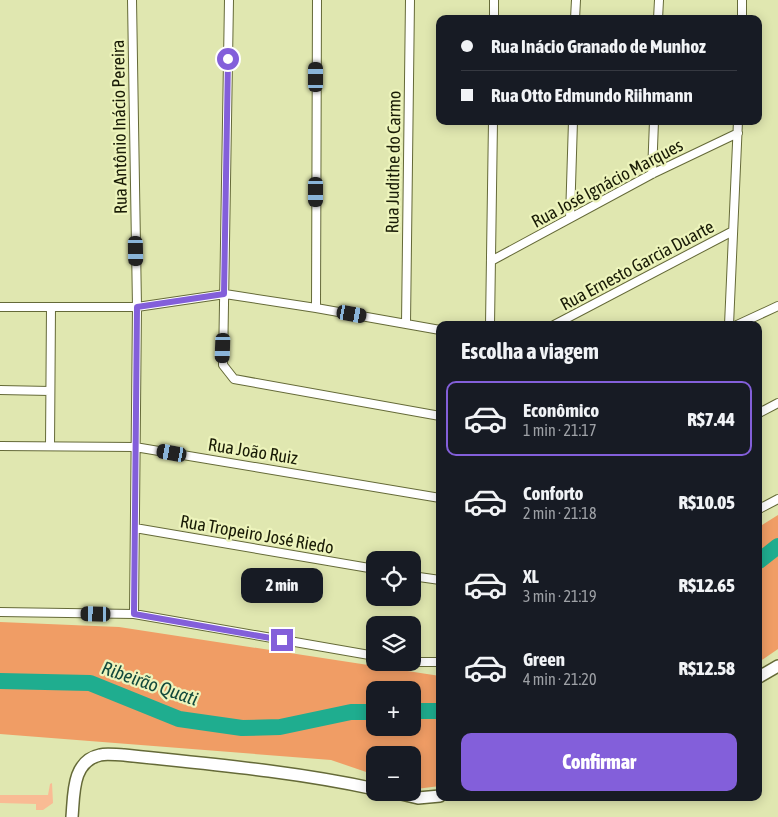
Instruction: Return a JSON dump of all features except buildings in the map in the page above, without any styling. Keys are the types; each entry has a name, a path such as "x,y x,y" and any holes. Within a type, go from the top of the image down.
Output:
{"street":[{"name":"Rua Antônio Inácio Pereira","path":"132,0 137,307 134,614"},
{"path":"228,0 223,365 234,379 436,415"},
{"path":"316,0 316,308"},
{"name":"Rua Judithe do Carmo","path":"406,324 410,0"},
{"path":"494,0 494,15"},
{"path":"575,15 576,0"},
{"path":"658,0 658,15"},
{"path":"742,0 742,15"},
{"path":"490,321 493,125"},
{"path":"570,218 573,125"},
{"path":"652,174 654,125"},
{"path":"729,321 738,125"},
{"name":"Rua José Ignácio Marques","path":"491,261 652,174 738,134"},
{"name":"Rua Ernesto Garcia Duarte","path":"562,321 733,231"},
{"path":"0,307 137,307 224,294 436,329"},
{"path":"746,321 778,306"},
{"path":"50,446 51,307"},
{"path":"0,390 50,391"},
{"path":"762,411 778,403"},
{"name":"Rua João Ruiz","path":"0,446 135,447 436,497"},
{"path":"762,507 778,499"},
{"name":"Rua Tropeiro José Riedo","path":"135,528 366,567"},
{"path":"421,577 436,579"},
{"path":"0,612 134,614 366,654"},
{"path":"421,662 436,662"},
{"path":"762,676 778,666"},
{"path":"72,817 78,772 86,762 100,755 124,755 293,774 366,787"},
{"path":"421,798 436,796"}],"shaded area":[{"path":"778,515 778,649 762,660 762,525"},
{"path":"0,622 119,627 366,665 366,671 407,671 436,675 436,786 421,788 421,746 366,746 366,772 331,760 0,734"},
{"path":"52,783 53,803 43,810 36,810 36,804 0,803 0,795 48,795 50,784"}],"waterway":[{"name":"Ribeirão Quati","path":"762,559 778,546"},
{"name":"Ribeirão Quati","path":"0,681 90,683 179,719 242,728 280,727 351,712 366,712"},
{"name":"Ribeirão Quati","path":"421,711 436,711"}],"route":[{"path":"228,59 224,294 137,307 134,614 282,640"}]}
